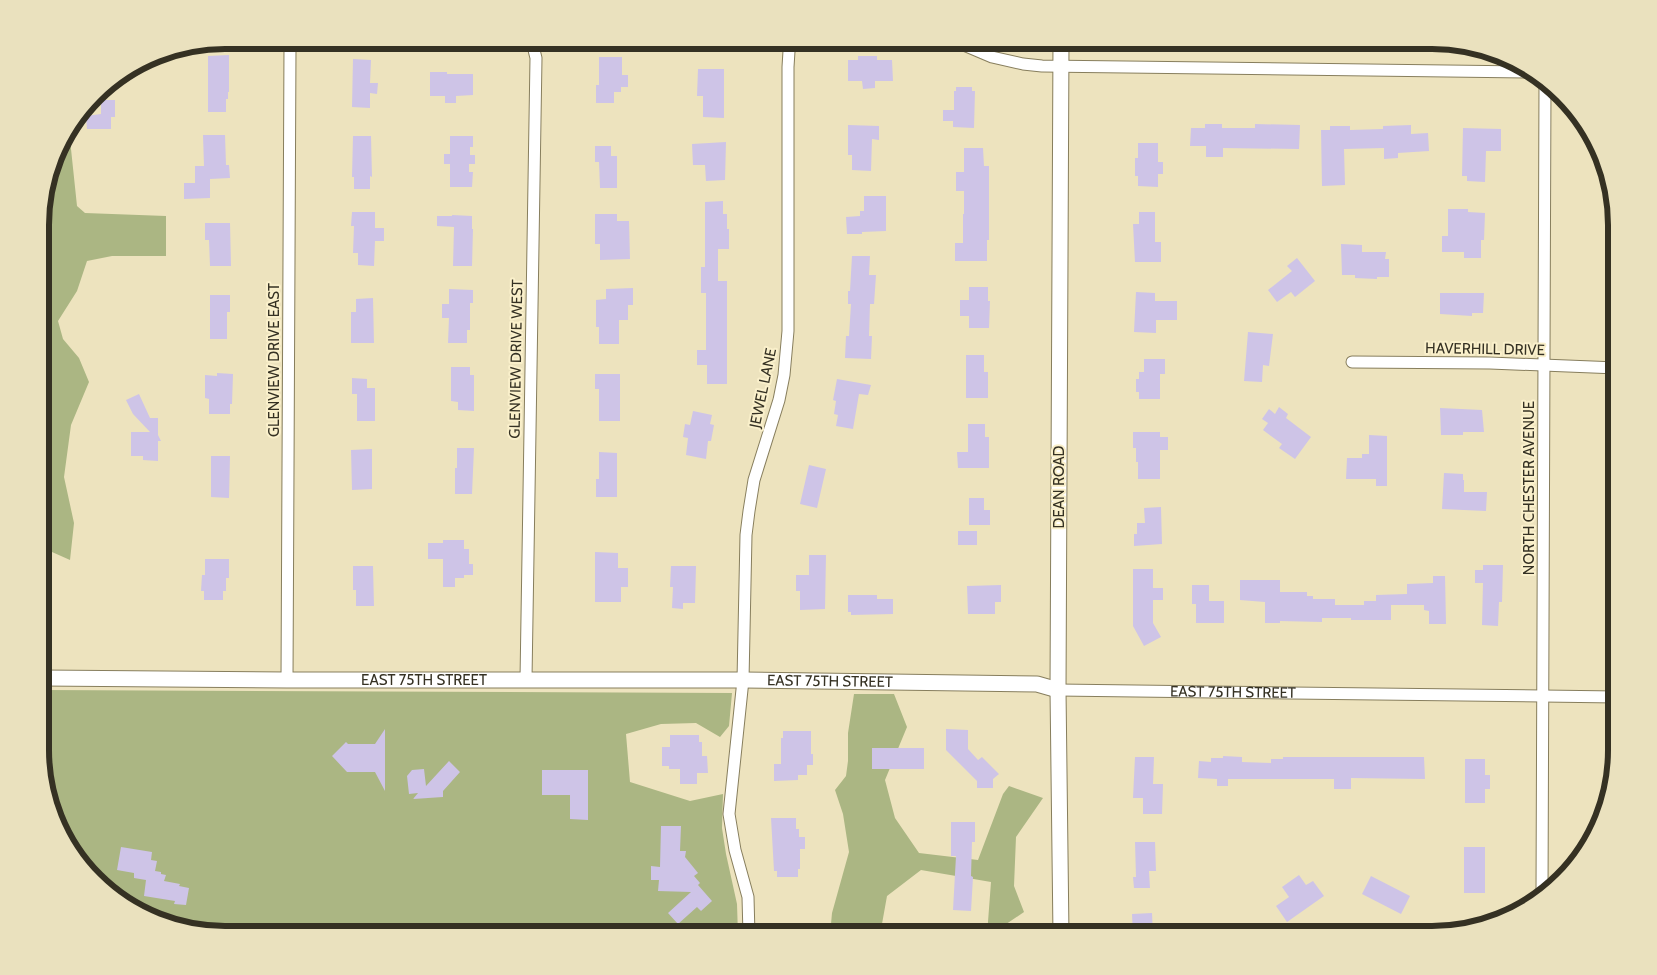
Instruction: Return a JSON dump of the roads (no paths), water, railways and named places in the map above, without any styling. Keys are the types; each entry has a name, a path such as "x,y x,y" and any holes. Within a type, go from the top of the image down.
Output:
{"street":[{"name":"GLENVIEW DRIVE EAST","path":"287,680 290,49"},
{"name":"GLENVIEW DRIVE WEST","path":"526,679 536,58 534,49"},
{"name":"JEWEL LANE","path":"749,926 748,897 735,850 729,814 743,680 746,542 749,510 756,474 778,400 787,356 788,55 790,49"},
{"path":"972,49 1004,60 1042,66 1520,72"},
{"name":"DEAN ROAD","path":"1061,49 1058,690 1061,926"},
{"name":"NORTH CHESTER AVENUE","path":"1542,888 1545,89"},
{"name":"HAVERHILL DRIVE","path":"1352,362 1490,363 1608,368"},
{"name":"EAST 75TH STREET","path":"49,678 743,680 1037,684 1058,690 1608,697"}]}
